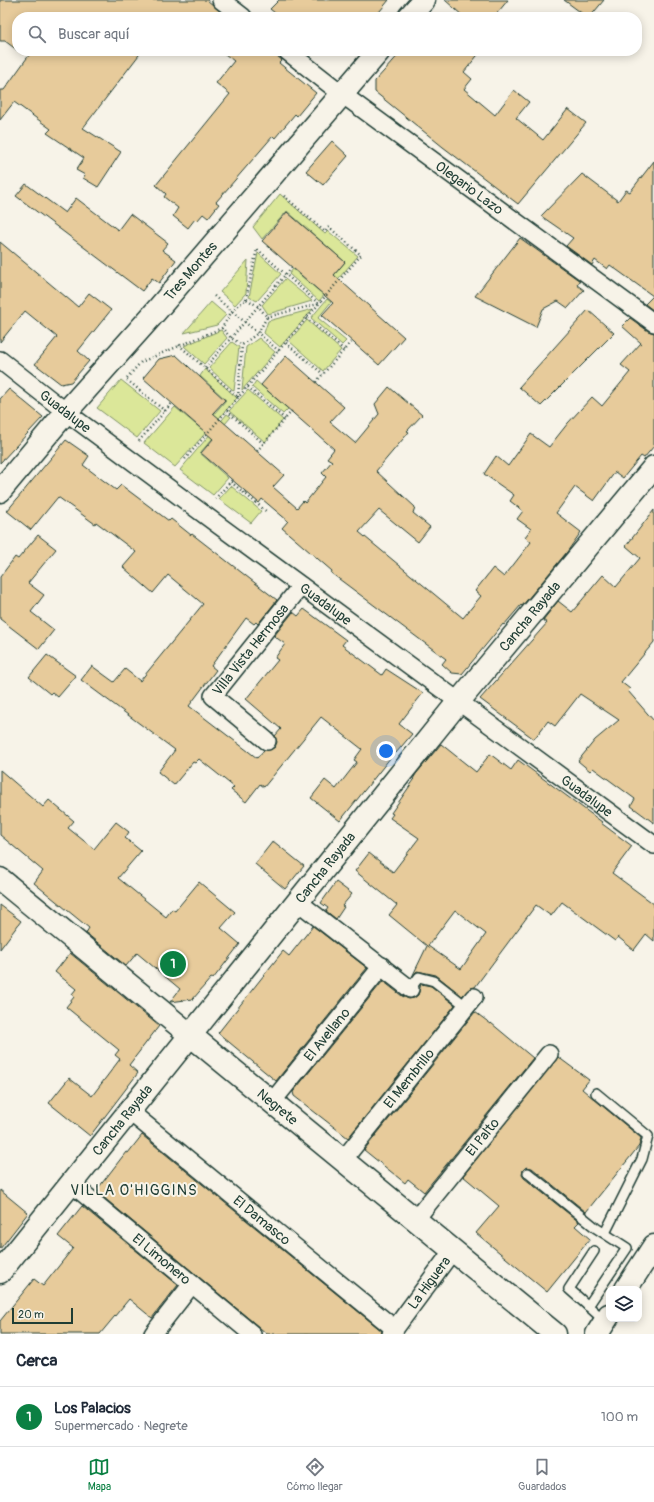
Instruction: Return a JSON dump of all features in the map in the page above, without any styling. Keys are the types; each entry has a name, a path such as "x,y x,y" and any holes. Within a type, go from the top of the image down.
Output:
{"main road":[{"path":"413,12 424,0"},
{"name":"Tres Montes","path":"0,491 66,412 150,318 375,56"},
{"name":"Cancha Rayada","path":"0,1272 459,701 653,470"},
{"name":"Negrete","path":"0,879 555,1334"},
{"path":"628,1286 654,1246"}],"street":[{"path":"222,0 237,12"},
{"name":"Olegario Lazo","path":"293,56 342,94 654,323"},
{"name":"Guadalupe","path":"0,360 66,412 654,845"},
{"name":"Villa Vista Hermosa","path":"267,741 213,696 301,586"},
{"path":"297,901 410,988"},
{"name":"El Avellano","path":"272,1102 382,966"},
{"name":"El Membrillo","path":"343,1160 470,1002"},
{"name":"El Palto","path":"416,1220 549,1054"},
{"name":"El Damasco","path":"128,1111 393,1332"},
{"name":"El Limonero","path":"72,1184 252,1334"},
{"name":"La Higuera","path":"393,1332 453,1250"},
{"path":"153,1334 192,1284"}],"lane":[{"path":"410,988 420,977 434,981 470,1002"},
{"path":"596,1093 648,1136 642,1159 605,1233"},
{"path":"528,1173 596,1228 627,1248 588,1306"},
{"path":"594,1251 569,1289 604,1323"}],"path":[{"path":"185,459 361,255 329,228 325,232 280,193"},
{"path":"165,411 126,380 141,362 222,328 232,311 246,299 257,250 319,304"},
{"path":"205,368 292,267"},
{"path":"214,296 279,351"},
{"path":"246,299 258,306 267,317"},
{"path":"238,397 242,345 258,333 267,317 319,304"},
{"path":"307,318 344,350"},
{"path":"222,328 231,338 242,345"},
{"path":"316,382 352,341"},
{"path":"286,342 323,374"},
{"path":"179,345 238,397"},
{"path":"248,387 285,419"},
{"path":"139,441 172,403"},
{"path":"227,411 264,444"},
{"path":"257,451 292,411"},
{"path":"215,498 232,481 267,512"}],"green space":[{"path":"280,194 325,234 328,231 358,256 319,301 289,274 293,269 320,292 345,262 287,211 262,239 253,227"},
{"path":"258,253 281,274 257,301 249,297"},
{"path":"248,260 246,293 235,305 220,292"},
{"path":"285,279 312,301 268,314 262,305"},
{"path":"327,299 331,302 318,318 346,341 342,345 311,318"},
{"path":"211,302 226,315 217,325 184,333"},
{"path":"313,309 280,347 264,333 268,321"},
{"path":"307,320 341,350 323,371 289,341"},
{"path":"221,330 227,338 204,364 184,346"},
{"path":"259,338 275,352 242,390 246,347"},
{"path":"232,342 239,347 234,391 209,368"},
{"path":"205,369 237,398 175,467 144,443 175,407 201,429 226,400 200,376"},
{"path":"121,380 160,411 137,438 97,408"},
{"path":"256,381 288,409 283,414 252,387"},
{"path":"248,390 283,420 265,442 229,411"},
{"path":"227,414 231,417 200,453 228,478 213,495 180,470"},
{"path":"231,486 261,511 251,523 219,499"}],"building":[{"path":"0,0 207,0 221,12 12,12 12,46 5,41 0,41"},
{"path":"279,0 389,0 379,12 274,12 270,9"},
{"path":"445,0 508,0 498,12 458,12"},
{"path":"564,0 604,0 594,12 580,12"},
{"path":"28,56 138,56 83,128 121,152 98,187 83,178 85,175 76,170 84,158 47,133 51,129 14,102 0,120 0,90 4,90"},
{"path":"228,56 277,56 282,60 279,63 316,93 297,116 295,114 275,138 273,136 216,202 219,204 208,218 203,214 197,221 195,219 188,228 173,216 178,208 164,197 166,194 156,185 230,94 216,83 234,61"},
{"path":"398,56 477,56 464,72 472,79 464,89 495,115 514,90 529,102 516,118 543,140 568,109 586,123 518,204 443,147 375,92 375,81"},
{"path":"332,141 348,156 323,185 306,171"},
{"path":"654,161 654,311 645,304 653,296 610,265 607,269 595,260 592,265 566,246 573,238 541,216 582,174 618,201 626,190 630,192"},
{"path":"26,184 65,213 76,198 118,230 130,214 168,243 162,250 176,260 159,283 152,278 142,291 16,196"},
{"path":"287,212 345,262 334,275 404,337 379,365 322,315 333,303 262,241"},
{"path":"520,238 580,281 577,285 584,290 568,308 558,301 543,309 536,327 475,296"},
{"path":"0,242 78,307 89,293 111,310 78,351 89,361 71,382 61,384 35,364 57,337 25,311 0,342"},
{"path":"588,310 614,333 541,406 519,387"},
{"path":"630,318 648,331 654,333 654,446 644,458 641,456 623,478 615,472 594,501 575,487 556,513 581,532 567,552 522,606 521,605 504,625 503,624 462,674 452,673 442,664 446,659 331,573 332,571 282,528 288,521 262,499 259,503 201,453 213,439 143,378 159,359 176,355 225,400 213,413 284,475 273,487 297,508 303,501 305,503 326,477 322,473 332,461 327,458 334,449 261,385 286,356 344,407 330,422 355,443 379,414 375,404 389,387 422,415 407,431 409,432 376,471 415,507 413,513 430,527 418,542 379,510 359,532 463,618 481,596 475,591 493,568 504,577 531,542 525,537 531,529 517,519 523,511 510,501 514,495 484,474 496,456 508,466 531,434 549,447 568,423 592,397 602,406 630,372 621,365 641,343 622,326"},
{"path":"9,389 43,417 0,463 0,399"},
{"path":"66,440 89,456 83,465 116,490 121,485 169,521 171,519 277,600 258,624 256,622 254,624 246,618 211,666 216,670 189,706 257,758 264,750 270,750 275,747 277,742 275,736 281,729 246,699 278,660 275,658 285,644 274,636 293,612 298,616 304,609 346,640 342,645 382,675 386,669 423,693 399,724 412,734 396,753 395,752 340,821 311,798 325,780 336,789 357,762 354,760 362,749 321,717 264,787 260,784 246,802 231,790 234,787 199,759 195,763 193,762 174,785 158,772 175,750 81,680 92,666 114,682 125,669 140,681 203,604 168,575 153,593 123,567 136,552 96,522 95,524 58,497 31,530 7,511"},
{"path":"654,510 654,642 621,682 630,689 628,691 654,721 654,823 631,806 635,799 593,768 590,771 578,761 595,740 619,720 580,694 555,726 548,721 534,739 480,699 547,623 543,620 558,601 572,612 603,575 616,587 640,558 626,546"},
{"path":"38,535 56,549 28,583 44,595 31,612 54,630 39,649 0,619 0,577 15,557 18,559"},
{"path":"47,655 76,676 58,697 52,692 50,694 29,677"},
{"path":"441,744 476,772 490,754 511,770 518,760 632,846 612,873 654,904 654,941 646,934 634,950 618,937 615,941 562,902 551,916 536,905 475,987 470,988 462,996 436,975 417,971 412,977 427,946 389,915 397,905 355,871 369,853 393,872 419,838 390,818 393,814 391,813 414,780 413,779","holes":["455,910 486,934 461,969 428,946"]},
{"path":"0,770 43,807 49,800 74,821 68,828 94,849 116,822 129,832 125,838 141,851 118,878 166,917 172,909 175,911 199,882 235,912 221,928 240,944 213,979 211,978 193,999 170,1002 180,989 137,953 126,966 86,933 89,928 34,883 43,871 0,835"},
{"path":"273,841 304,866 285,889 255,864"},
{"path":"336,882 352,894 342,906 344,907 336,919 326,911 328,908 321,903"},
{"path":"0,905 21,921 0,949"},
{"path":"313,926 367,968 276,1081 218,1033 283,951 289,956"},
{"path":"70,953 159,1026 129,1065 138,1073 90,1136 49,1103 69,1078 92,1096 120,1059 115,1055 119,1050 66,1007 74,997 72,994 76,989 55,972"},
{"path":"383,981 402,996 409,999 418,995 421,984 431,986 455,1005 348,1138 294,1096 293,1092"},
{"path":"475,1012 491,1023 533,1058 424,1192 408,1179 405,1183 364,1150"},
{"path":"558,1057 589,1080 582,1089 641,1138 639,1146 586,1212 532,1168 526,1167 523,1170 522,1175 524,1178 579,1222 575,1226 590,1239 547,1292 476,1233 499,1206 463,1176"},
{"path":"142,1135 382,1331 381,1334 267,1334 96,1191 126,1152 128,1153"},
{"path":"0,1190 28,1213 0,1249"},
{"path":"82,1206 178,1285 152,1318 129,1299 100,1334 0,1334 0,1321 34,1279 43,1286 73,1248 58,1236"}],"place":[{"name":"Los Palacios","path":"173,964"}],"district":[{"name":"VILLA O'HIGGINS","path":"134,1190"}]}
